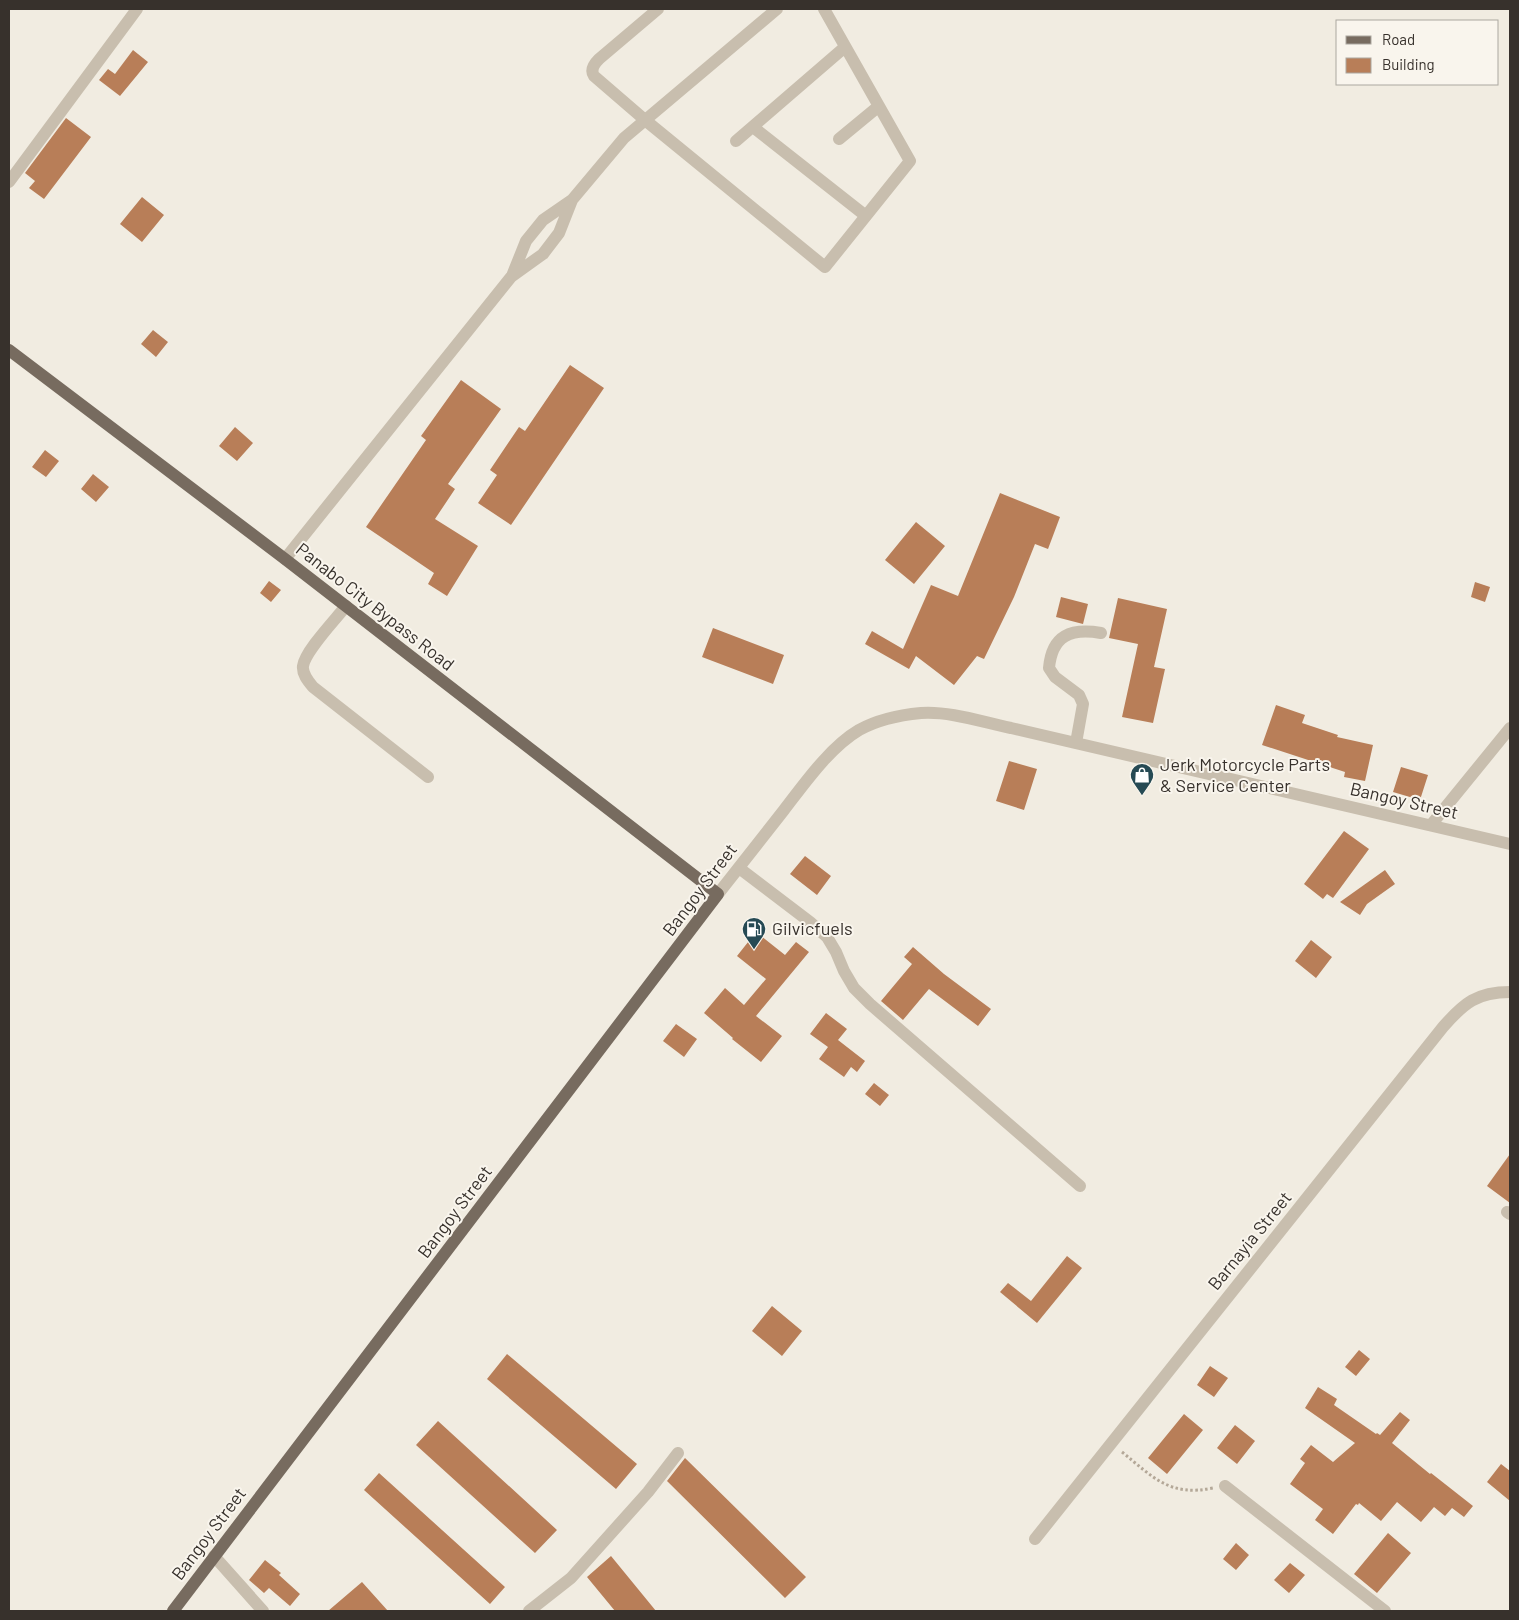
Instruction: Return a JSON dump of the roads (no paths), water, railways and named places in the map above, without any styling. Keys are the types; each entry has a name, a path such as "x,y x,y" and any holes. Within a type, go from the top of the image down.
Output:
{"main road":[{"name":"Panabo City Bypass Road","path":"9,350 285,559 718,894"},
{"name":"Bangoy Street","path":"173,1611 718,894"}],"street":[{"path":"9,182 137,9"},
{"path":"658,9 599,59 593,73 598,80 644,120 825,267 910,161 824,9"},
{"path":"511,277 526,241 543,220 572,200 613,150 644,120 777,9"},
{"path":"736,141 846,47"},
{"path":"838,139 879,106"},
{"path":"753,126 866,216"},
{"path":"285,559 511,277 542,254 551,244 559,233 572,200"},
{"path":"346,606 306,656 302,668 306,679 313,687 428,777"},
{"path":"1076,743 1083,704 1079,695 1055,677 1049,668 1050,656 1059,640 1070,633 1092,632 1101,634"},
{"name":"Bangoy Street","path":"718,894 817,768 834,750 858,731 877,722 923,713 949,715 1076,743 1510,844"},
{"path":"1431,826 1510,728"},
{"path":"739,868 810,922 826,937 836,952 844,972 854,988 870,1004 1080,1186"},
{"name":"Barnayia Street","path":"1035,1539 1448,1021 1459,1009 1472,1000 1495,992 1510,992"},
{"path":"529,1611 571,1578 648,1492 678,1453"},
{"path":"1225,1486 1385,1611"},
{"path":"214,1556 263,1611"}],"place":[{"name":"Jerk Motorcycle Parts & Service Center","path":"1142,796"},
{"name":"Gilvicfuels","path":"754,950"}]}
